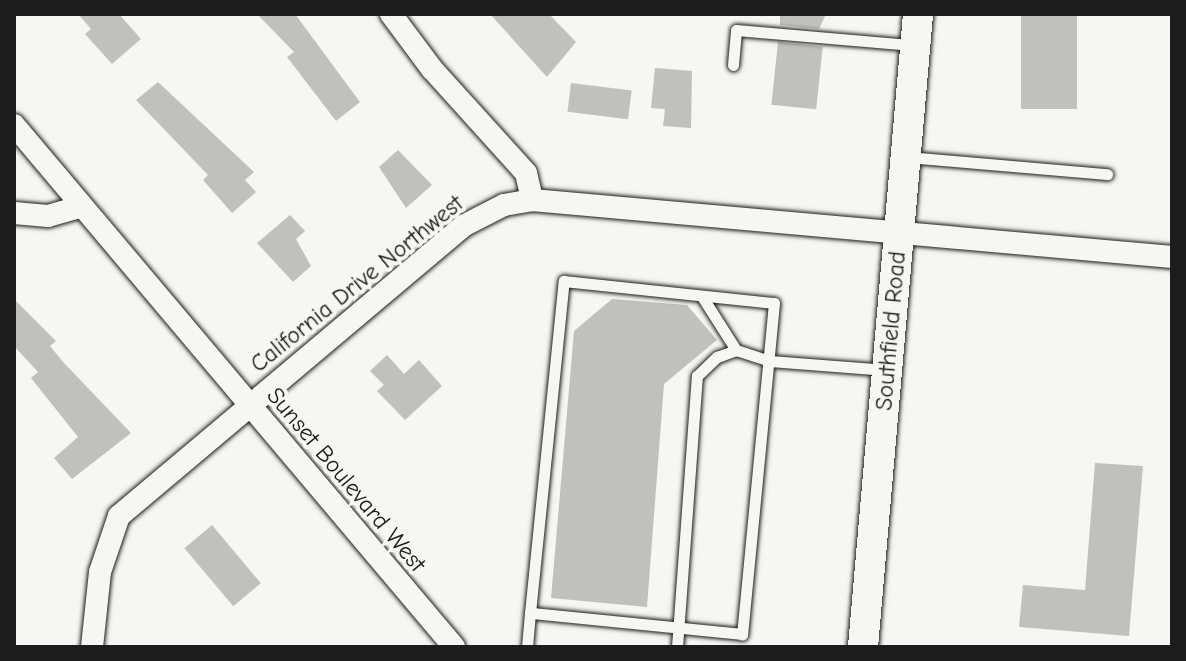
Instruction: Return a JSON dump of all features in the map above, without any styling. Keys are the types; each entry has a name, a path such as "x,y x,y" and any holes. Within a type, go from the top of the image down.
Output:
{"main road":[{"name":"Southfield Road","path":"863,647 918,14"}],"street":[{"path":"391,14 432,69 526,173 532,200"},
{"name":"Sunset Boulevard West","path":"14,125 454,647"},
{"name":"California Drive Northwest","path":"92,647 100,572 119,516 463,226 504,205 532,200 1172,257"},
{"path":"14,213 48,216 80,207"}],"lane":[{"path":"733,65 736,30 915,45"},
{"path":"906,157 1107,174"},
{"path":"527,647 530,613 564,281 685,291 703,298 774,303 742,634 530,613"},
{"path":"703,298 736,350"},
{"path":"677,647 697,376 717,357 736,350 770,361 887,370"}],"building":[{"path":"78,14 119,14 141,39 112,64 85,34 91,29"},
{"path":"257,14 295,14 360,102 336,121 287,57 294,52"},
{"path":"490,14 549,14 576,42 547,77"},
{"path":"780,14 826,14 819,29 780,25"},
{"path":"1021,14 1077,14 1077,109 1021,109"},
{"path":"778,42 823,47 816,109 771,105"},
{"path":"655,68 692,71 691,128 663,126 665,109 651,108"},
{"path":"158,82 254,172 245,180 256,192 232,213 203,180 208,175 136,100"},
{"path":"571,83 632,90 628,119 567,112"},
{"path":"398,150 432,185 406,208 379,167"},
{"path":"290,215 305,231 296,239 311,266 293,282 257,243"},
{"path":"14,299 56,341 50,346 64,363 131,433 72,479 54,458 78,437 31,378 38,372 14,346"},
{"path":"612,299 687,305 717,340 664,384 647,607 551,598 574,331"},
{"path":"387,355 404,374 419,360 442,386 405,420 377,391 384,385 370,371"},
{"path":"1095,463 1143,466 1129,636 1019,627 1023,585 1085,590"},
{"path":"212,525 261,583 233,606 184,548"}]}
